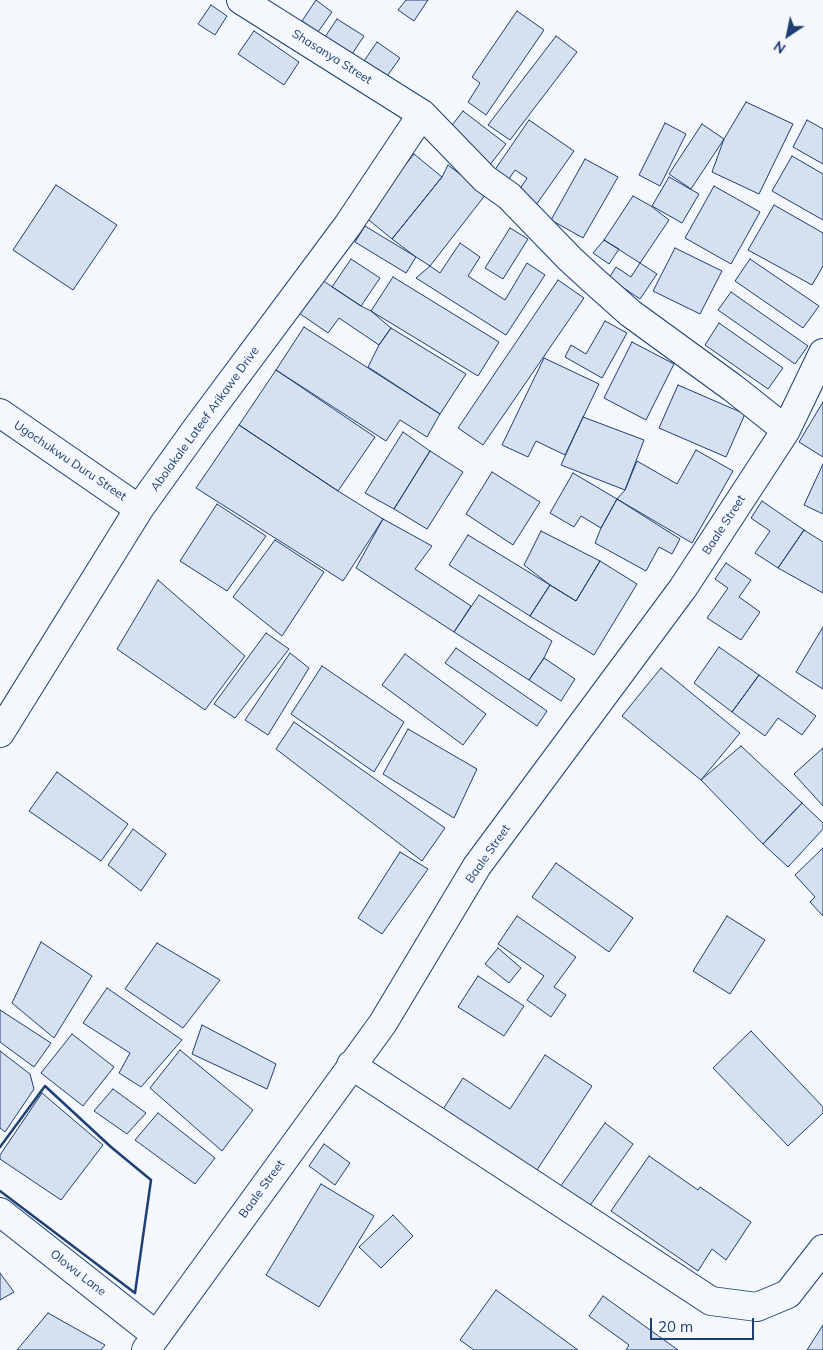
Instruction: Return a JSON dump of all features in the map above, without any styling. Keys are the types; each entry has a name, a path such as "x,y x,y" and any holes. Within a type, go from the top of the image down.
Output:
{"street":[{"name":"Shasanya Street","path":"241,0 422,114 485,179 509,196 570,259 630,313 733,388 786,430"},
{"name":"Abolakale Lateef Arikawe Drive","path":"0,733 139,509 348,225 422,114"},
{"name":"Baale Street","path":"151,1342 383,1022 477,866 684,588 786,430 823,353"},
{"name":"Ugochukwu Duru Street","path":"0,413 139,509"},
{"path":"351,1065 711,1301 756,1307 788,1294 823,1249"},
{"name":"Olowu Lane","path":"0,1212 151,1342"}],"building":[{"path":"316,0 332,12 318,32 302,21"},
{"path":"406,0 428,0 414,21 398,10"},
{"path":"211,5 227,16 215,35 198,24"},
{"path":"517,11 544,30 486,115 468,102 480,83 472,77"},
{"path":"337,19 364,36 352,54 325,37"},
{"path":"254,31 299,62 284,85 238,54"},
{"path":"556,36 577,52 510,140 488,125"},
{"path":"377,42 400,58 385,79 362,64"},
{"path":"746,102 793,124 759,194 712,172 724,139"},
{"path":"463,111 506,144 489,166 446,133"},
{"path":"529,120 574,151 536,205 518,192 527,178 515,170 506,183 492,174"},
{"path":"807,120 823,129 823,164 793,147"},
{"path":"665,123 686,134 660,186 639,175"},
{"path":"702,124 724,139 691,189 669,174"},
{"path":"414,154 442,177 392,239 364,216"},
{"path":"792,156 823,174 823,220 772,191"},
{"path":"585,159 618,177 583,238 551,220"},
{"path":"448,165 486,194 430,266 392,239 442,177"},
{"path":"669,177 699,194 682,223 652,206"},
{"path":"56,185 117,225 73,290 13,250"},
{"path":"714,186 760,212 731,264 685,238"},
{"path":"633,196 651,206 669,220 640,263 604,240"},
{"path":"774,205 823,233 823,266 812,285 748,250"},
{"path":"365,226 416,257 406,273 355,242"},
{"path":"510,228 528,239 503,279 485,268"},
{"path":"604,240 619,249 609,264 593,253"},
{"path":"460,243 480,257 468,276 505,300 527,263 545,275 506,335 416,278 430,266 440,273"},
{"path":"675,248 722,271 700,314 653,291"},
{"path":"351,259 380,278 361,306 332,287"},
{"path":"750,259 819,306 803,328 735,281"},
{"path":"640,263 657,274 640,299 609,278 616,267 631,277"},
{"path":"393,277 499,342 478,376 371,311"},
{"path":"322,280 371,311 391,328 379,345 339,318 328,333 299,313"},
{"path":"558,280 584,298 483,445 458,428"},
{"path":"731,292 808,346 795,364 718,310"},
{"path":"605,321 627,333 602,378 565,357 571,345 586,354"},
{"path":"719,323 783,368 768,389 705,345"},
{"path":"304,327 440,414 427,437 400,420 386,441 276,370"},
{"path":"391,328 466,374 440,414 368,367 379,345"},
{"path":"632,342 674,364 646,420 604,398"},
{"path":"544,358 599,384 565,455 536,441 528,457 502,445"},
{"path":"276,370 375,437 338,491 239,425"},
{"path":"678,385 745,414 726,457 659,428"},
{"path":"823,402 823,457 799,442"},
{"path":"583,417 644,440 625,490 561,465"},
{"path":"239,425 383,519 343,581 196,488"},
{"path":"403,432 430,451 394,509 365,493"},
{"path":"696,450 733,471 692,543 617,499 625,490 637,461 677,484"},
{"path":"430,451 463,472 427,529 394,509"},
{"path":"823,464 823,514 804,505"},
{"path":"492,472 540,502 513,545 466,514"},
{"path":"573,473 617,499 601,528 581,516 574,527 550,513"},
{"path":"617,499 680,539 672,554 659,547 646,571 595,543"},
{"path":"762,501 804,530 778,568 755,553 770,531 751,518"},
{"path":"217,504 266,536 227,591 180,561"},
{"path":"383,519 432,546 415,569 471,606 454,632 356,568"},
{"path":"804,530 823,542 823,593 778,568"},
{"path":"541,531 600,561 576,601 550,585 524,565"},
{"path":"468,535 550,585 530,616 449,565"},
{"path":"275,540 324,572 282,636 233,597"},
{"path":"600,561 637,584 594,655 530,616 550,585 576,601"},
{"path":"726,563 751,580 739,597 760,612 741,640 707,618 728,588 715,579"},
{"path":"158,580 245,656 205,710 117,649"},
{"path":"479,595 552,641 544,658 529,680 454,632"},
{"path":"823,627 823,689 796,672"},
{"path":"266,633 289,649 235,718 214,704"},
{"path":"719,647 759,675 732,712 694,683"},
{"path":"456,648 547,711 537,726 445,663"},
{"path":"290,653 309,668 268,735 245,720"},
{"path":"405,654 486,714 463,745 382,685"},
{"path":"544,658 575,679 561,701 529,680"},
{"path":"322,666 404,722 374,772 291,714"},
{"path":"661,668 740,733 701,780 622,716"},
{"path":"759,675 816,716 802,735 778,718 765,736 732,712"},
{"path":"294,722 445,828 422,861 276,749"},
{"path":"408,729 477,769 454,818 383,774"},
{"path":"741,746 802,803 763,844 701,780"},
{"path":"823,748 823,806 794,774"},
{"path":"57,772 128,824 101,861 29,811"},
{"path":"802,803 823,823 823,829 788,867 763,844"},
{"path":"133,829 166,854 141,891 108,865"},
{"path":"823,848 823,916 810,902 815,897 795,875"},
{"path":"400,852 428,869 382,934 358,918"},
{"path":"556,863 633,918 609,952 532,897"},
{"path":"517,916 576,957 554,987 566,995 551,1017 527,1000 544,976 498,944"},
{"path":"727,916 765,940 730,994 693,971"},
{"path":"41,942 92,976 54,1038 12,1003"},
{"path":"157,943 220,980 183,1028 125,989"},
{"path":"498,948 521,968 509,983 485,964"},
{"path":"478,976 524,1006 504,1036 458,1007"},
{"path":"107,988 182,1040 141,1087 119,1073 130,1053 83,1023"},
{"path":"0,1010 51,1043 34,1067 0,1042"},
{"path":"202,1025 276,1064 267,1089 192,1054"},
{"path":"751,1031 823,1107 823,1113 788,1146 713,1068"},
{"path":"72,1034 114,1067 83,1106 41,1073"},
{"path":"180,1050 253,1110 222,1151 150,1088"},
{"path":"0,1051 30,1074 34,1089 5,1132 0,1128"},
{"path":"545,1055 592,1086 533,1176 440,1114 463,1078 510,1109"},
{"path":"113,1089 146,1113 127,1134 94,1111"},
{"path":"42,1093 103,1145 61,1200 0,1159 0,1155"},
{"path":"158,1113 215,1158 195,1184 135,1140"},
{"path":"605,1123 633,1144 589,1207 560,1187"},
{"path":"324,1144 350,1163 335,1185 309,1166"},
{"path":"649,1156 698,1190 700,1187 751,1222 726,1260 712,1249 698,1271 611,1211"},
{"path":"321,1184 374,1216 319,1307 266,1275"},
{"path":"393,1215 413,1236 381,1268 359,1247"},
{"path":"0,1273 14,1292 0,1300"},
{"path":"496,1290 578,1350 474,1350 460,1340"},
{"path":"603,1296 678,1350 626,1350 629,1345 589,1316"},
{"path":"48,1313 105,1345 101,1350 17,1350"},
{"path":"823,1325 823,1350 807,1350"}],"wall":[{"path":"0,1147 45,1086 111,1147 151,1180 135,1293 0,1191"}]}
